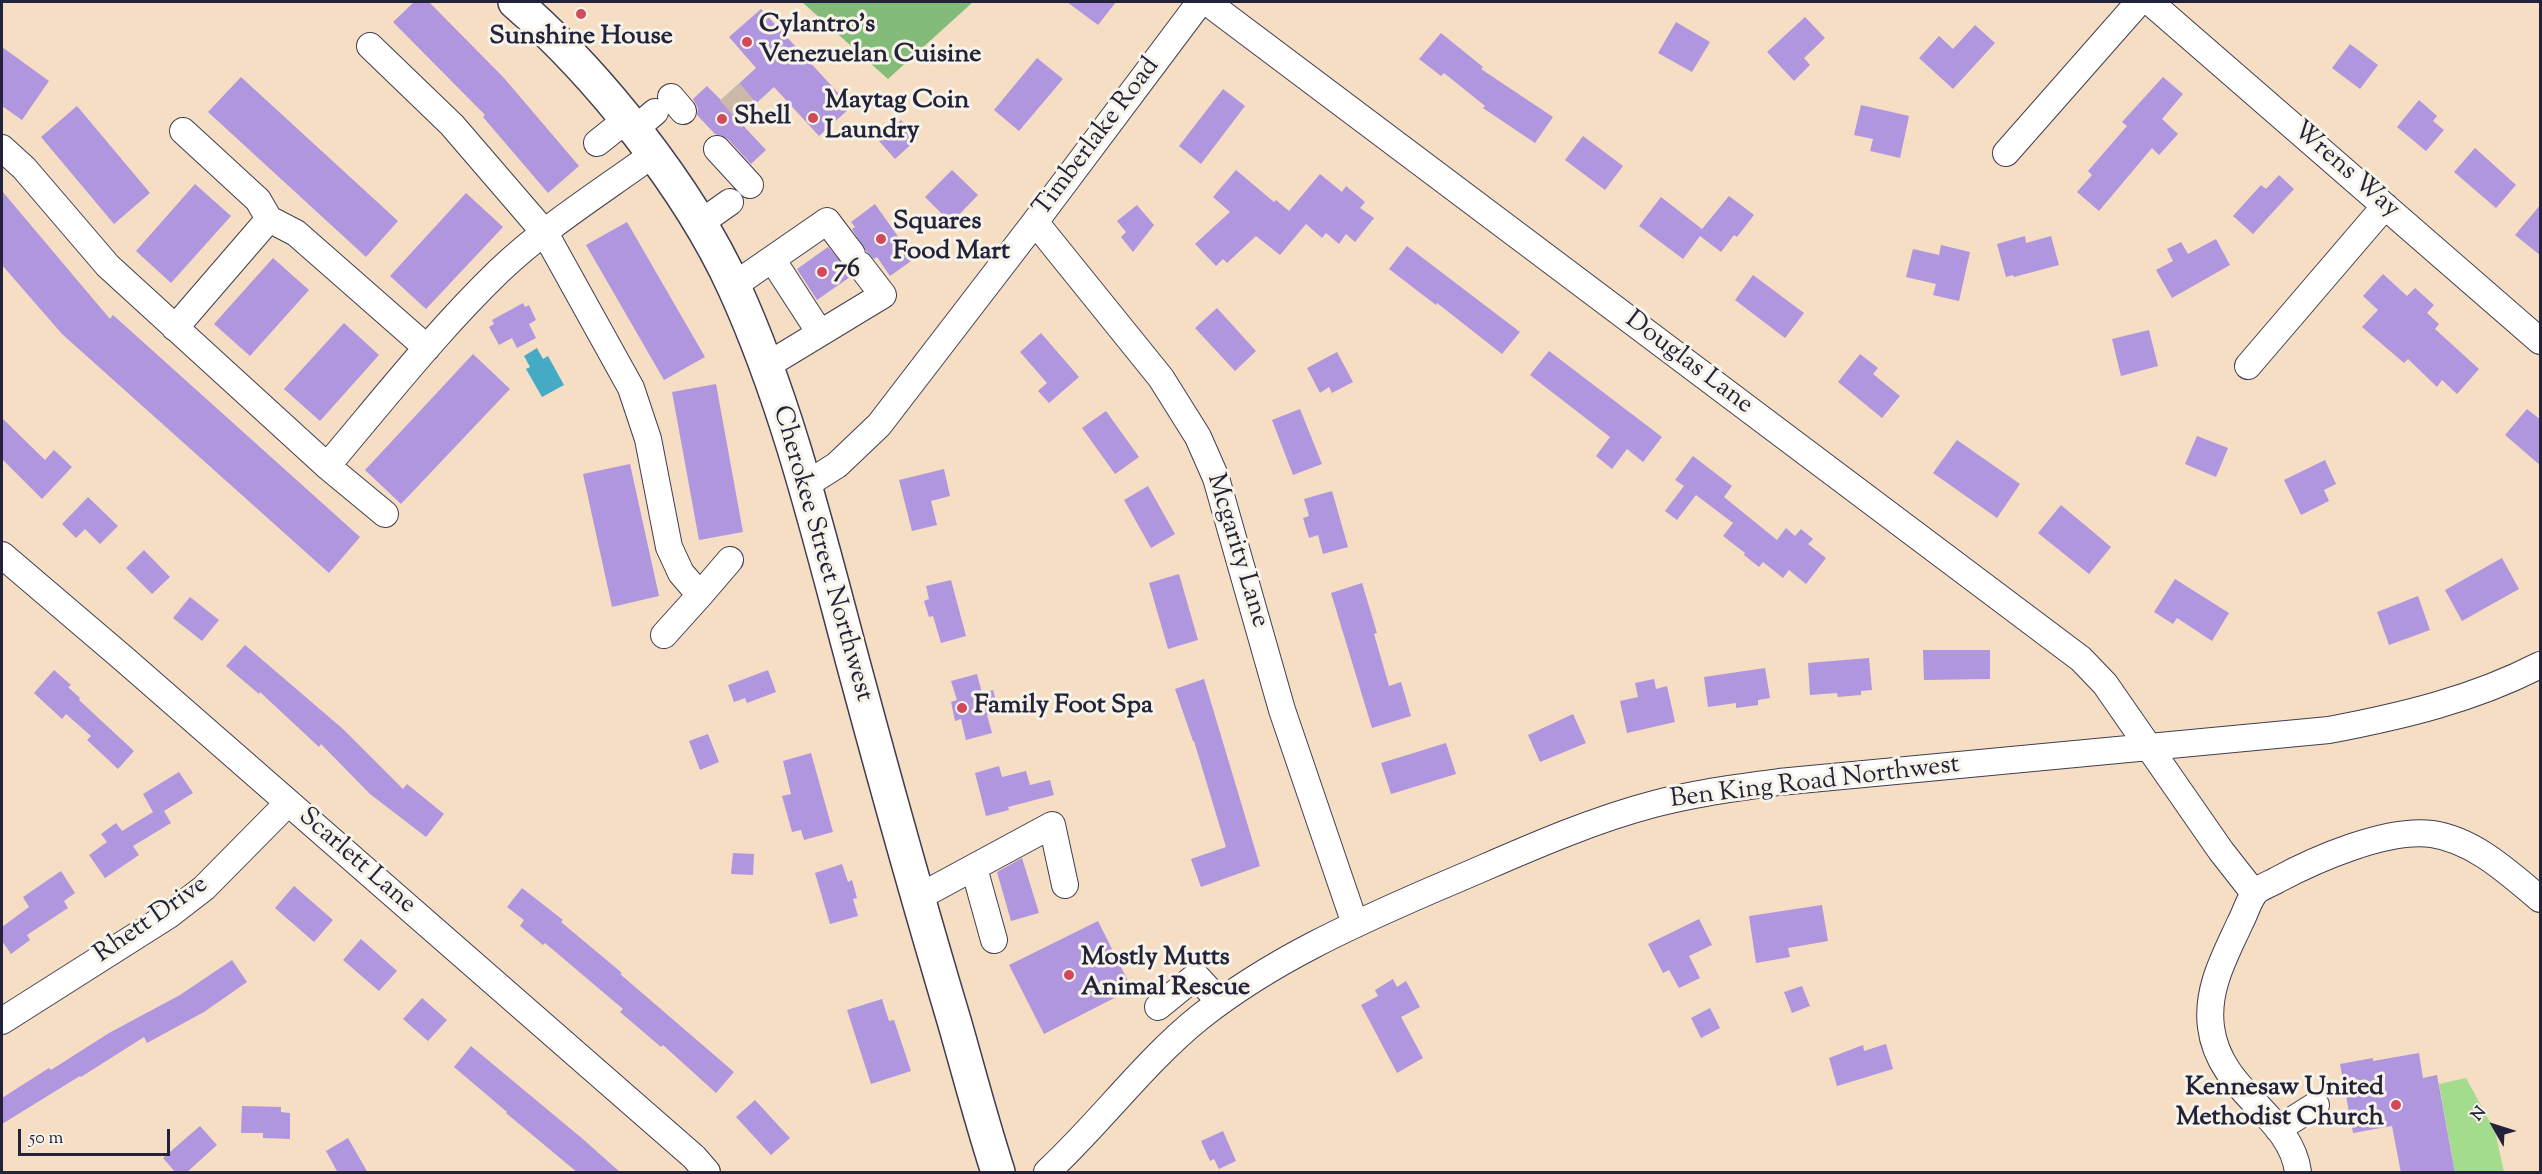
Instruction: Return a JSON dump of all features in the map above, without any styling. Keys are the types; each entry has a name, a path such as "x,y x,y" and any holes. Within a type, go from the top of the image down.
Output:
{"main road":[{"name":"Cherokee Street Northwest","path":"515,2 605,93 653,121 699,224 733,286 766,366 804,486 917,898 998,1173"}],"street":[{"name":"Timberlake Road","path":"804,486 837,465 879,425 1200,2"},
{"name":"Douglas Lane","path":"1207,2 2081,659 2105,684 2221,851 2254,893"},
{"path":"2006,153 2139,2"},
{"name":"Wrens Way","path":"2150,2 2541,341"},
{"path":"370,46 452,125 545,233 598,324 631,388 648,439 669,548 681,573 700,595"},
{"path":"597,143 653,121"},
{"path":"327,466 427,348 500,270 545,233 653,121"},
{"path":"183,131 258,200 269,219 296,234 427,348"},
{"path":"2,148 24,168 93,250 327,466 385,514"},
{"path":"717,149 750,185"},
{"path":"699,224 729,202"},
{"path":"2248,366 2385,206"},
{"path":"175,328 269,219"},
{"path":"733,286 827,221 883,295 766,366"},
{"name":"Mcgarity Lane","path":"1035,222 1161,378 1198,437 1216,478 1282,710 1354,924"},
{"path":"772,259 820,333"},
{"name":"Scarlett Lane","path":"2,555 694,1157 707,1173"},
{"path":"664,635 730,560"},
{"name":"Ben King Road Northwest","path":"1047,1173 1175,1040 1220,1002 1291,955 1354,924 1597,822 1678,798 1779,782 2330,730 2441,705 2507,681 2541,665"},
{"name":"Rhett Drive","path":"2,1021 186,902 236,858 288,803"},
{"path":"917,898 1052,825 1065,885"},
{"path":"2298,1173 2291,1148 2278,1129 2234,1081 2219,1057 2211,1026 2211,998 2217,976 2254,893 2294,871 2335,853 2368,842 2414,833 2434,834 2468,846 2541,899"},
{"path":"974,868 994,940"},
{"path":"1158,1007 1196,976 1220,1002"},
{"path":"2278,1129 2316,1105"}],"green space":[{"path":"802,2 973,2 888,79"},
{"path":"2466,1078 2495,1131 2504,1172 2455,1172 2439,1084"}],"water":[{"path":"537,348 543,359 548,356 564,385 542,397 526,369 530,367 524,356"}],"building":[{"path":"414,2 429,2 504,78 579,166 548,193 483,117 485,115 393,22"},
{"path":"1067,2 1116,2 1098,25"},
{"path":"761,9 851,107 819,136 774,87 738,120 766,150 751,164 728,139 715,134 697,115 698,108 693,99 707,86 721,100 756,68 729,37"},
{"path":"1805,17 1825,38 1804,58 1810,65 1794,81 1767,52"},
{"path":"1676,22 1710,42 1692,72 1658,53"},
{"path":"1975,25 1995,43 1953,89 1919,58 1939,36 1953,49"},
{"path":"1441,33 1483,67 1481,69 1553,117 1535,143 1483,108 1485,106 1444,73 1441,76 1419,59"},
{"path":"2350,44 2378,65 2360,89 2332,68"},
{"path":"2,47 49,81 22,120 2,106"},
{"path":"1037,58 1063,79 1019,131 994,110"},
{"path":"241,77 398,221 366,257 208,112"},
{"path":"2163,77 2183,94 2162,119 2178,134 2159,155 2152,148 2099,211 2077,192 2092,175 2088,171 2127,126 2122,122"},
{"path":"1223,89 1245,106 1201,164 1179,146"},
{"path":"2419,100 2437,116 2433,121 2444,130 2426,151 2397,127"},
{"path":"1861,105 1909,116 1900,158 1870,151 1873,139 1854,135"},
{"path":"77,106 150,193 114,224 41,137"},
{"path":"901,120 918,138 895,159 879,141"},
{"path":"1583,136 1623,166 1605,190 1565,160"},
{"path":"2475,148 2516,185 2496,208 2454,172"},
{"path":"952,170 978,195 951,223 925,197"},
{"path":"1236,170 1274,202 1276,200 1289,211 1320,174 1342,192 1346,186 1365,202 1360,208 1374,218 1355,242 1346,234 1339,244 1326,233 1322,238 1306,224 1280,255 1256,236 1227,263 1223,259 1216,266 1195,244 1230,212 1213,197"},
{"path":"2279,175 2294,189 2253,234 2233,216 2261,185 2266,189"},
{"path":"195,184 231,216 171,283 136,251"},
{"path":"2,191 110,319 113,315 360,537 329,573 62,334 2,265"},
{"path":"466,193 503,227 426,309 390,276"},
{"path":"1729,196 1754,215 1737,237 1734,235 1721,252 1700,236 1683,259 1639,226 1661,197 1702,229"},
{"path":"875,204 914,259 890,276 877,257 874,259 867,252 852,229 855,227 851,222"},
{"path":"2541,204 2541,256 2515,235"},
{"path":"1137,205 1154,225 1133,252 1121,237 1126,232 1117,221"},
{"path":"627,222 705,357 664,380 586,245"},
{"path":"2025,236 2026,243 2051,236 2059,265 2006,277 1997,244"},
{"path":"2216,239 2230,265 2172,298 2156,270 2173,261 2167,249 2181,242 2188,254"},
{"path":"1941,245 1970,252 1959,301 1933,295 1936,284 1906,277 1913,249 1939,255"},
{"path":"1407,246 1520,332 1502,354 1389,269"},
{"path":"828,247 845,267 850,277 817,300 797,269"},
{"path":"273,258 309,290 250,356 214,324"},
{"path":"2383,274 2407,296 2415,288 2434,305 2427,313 2439,324 2435,329 2479,369 2457,394 2442,380 2437,387 2408,359 2404,363 2362,327 2378,310 2363,296"},
{"path":"1753,275 1804,313 1785,338 1735,300"},
{"path":"523,303 525,307 529,305 536,320 529,324 536,338 517,348 512,338 499,345 489,327 494,324 492,320"},
{"path":"1217,308 1256,351 1235,371 1195,328"},
{"path":"344,323 379,355 320,421 284,389"},
{"path":"2149,330 2158,366 2121,376 2112,339"},
{"path":"1041,333 1079,377 1049,403 1038,391 1047,383 1020,352"},
{"path":"1549,351 1662,437 1643,462 1627,449 1612,469 1596,456 1610,437 1530,375"},
{"path":"1337,352 1353,382 1332,393 1329,387 1320,393 1307,368"},
{"path":"473,354 510,389 401,504 365,470"},
{"path":"1860,354 1878,368 1873,374 1900,396 1882,418 1838,382"},
{"path":"716,384 743,532 699,540 672,392"},
{"path":"1300,409 1322,464 1293,475 1272,420"},
{"path":"2527,409 2541,420 2541,466 2505,435"},
{"path":"1106,411 1139,457 1115,474 1082,428"},
{"path":"2,418 45,460 54,450 72,467 42,499 2,459"},
{"path":"2197,436 2228,448 2216,477 2185,464"},
{"path":"1957,440 2020,484 1997,518 1933,473"},
{"path":"1693,456 1732,486 1724,497 1777,540 1786,528 1795,536 1801,529 1813,539 1808,544 1826,558 1806,584 1789,570 1783,578 1763,562 1759,567 1744,555 1745,553 1723,536 1733,523 1696,495 1677,520 1665,511 1684,486 1675,480"},
{"path":"2325,460 2336,484 2324,490 2329,501 2301,515 2284,480"},
{"path":"630,464 659,596 612,607 583,474"},
{"path":"944,469 950,496 931,501 937,525 912,531 899,480"},
{"path":"1148,486 1175,534 1151,548 1124,500"},
{"path":"1332,491 1348,547 1323,554 1318,535 1309,538 1303,518 1309,516 1304,499"},
{"path":"88,497 118,526 100,544 85,529 76,538 62,524"},
{"path":"2061,505 2111,547 2089,574 2038,533"},
{"path":"144,550 170,577 152,594 126,568"},
{"path":"2502,558 2519,589 2462,621 2445,590"},
{"path":"1179,574 1198,640 1168,649 1149,583"},
{"path":"2175,579 2229,613 2212,641 2177,618 2173,624 2154,612"},
{"path":"951,580 966,636 941,643 933,616 929,617 924,601 929,599 926,586"},
{"path":"1362,583 1377,633 1374,634 1389,686 1401,682 1411,716 1372,728 1331,593"},
{"path":"2418,596 2430,630 2389,645 2377,612"},
{"path":"190,597 219,620 202,641 173,618"},
{"path":"245,645 343,729 403,789 407,784 444,814 426,837 370,794 321,744 319,747 260,692 259,694 226,666"},
{"path":"1923,650 1990,650 1990,679 1924,680"},
{"path":"1869,658 1872,690 1861,691 1861,695 1838,697 1837,693 1810,695 1808,663"},
{"path":"1765,668 1770,698 1758,700 1758,705 1736,708 1736,703 1708,707 1704,677"},
{"path":"54,670 71,685 68,687 80,698 79,700 134,751 118,769 87,740 91,736 66,714 62,719 34,693"},
{"path":"768,670 776,692 747,703 745,698 734,702 728,685"},
{"path":"977,674 982,693 993,690 999,712 987,715 992,733 966,740 961,719 955,721 951,702 957,700 951,681"},
{"path":"1204,679 1260,866 1201,887 1191,859 1226,847 1194,741 1175,689"},
{"path":"1654,679 1656,689 1667,686 1675,722 1627,733 1620,701 1638,697 1635,683"},
{"path":"1573,714 1586,743 1540,762 1528,735"},
{"path":"708,734 719,762 700,770 689,741"},
{"path":"1446,743 1456,774 1391,794 1381,763"},
{"path":"811,753 833,832 804,840 801,830 792,832 782,796 791,794 783,761"},
{"path":"999,766 1002,777 1026,771 1030,785 1050,780 1054,795 1008,807 1009,810 986,816 975,773"},
{"path":"179,772 193,793 164,811 171,823 133,846 139,855 105,878 89,855 107,842 101,834 116,823 122,831 153,812 143,794"},
{"path":"733,853 754,854 753,875 731,874"},
{"path":"1022,858 1039,913 1011,921 997,872"},
{"path":"842,864 848,882 852,880 857,898 853,899 858,916 830,924 815,873"},
{"path":"61,871 75,893 64,901 68,908 27,935 30,940 11,954 2,941 2,927 29,907 23,897"},
{"path":"294,886 333,920 314,942 275,908"},
{"path":"522,888 563,920 561,922 734,1072 716,1093 663,1045 661,1047 620,1012 623,1009 545,943 543,945 520,926 524,920 507,907"},
{"path":"1822,905 1828,941 1788,948 1790,957 1756,963 1749,916"},
{"path":"1699,919 1712,945 1689,956 1700,978 1679,988 1669,970 1663,973 1648,944"},
{"name":"Mostly Mutts Animal Rescue","path":"1098,921 1132,989 1044,1034 1009,965"},
{"path":"361,939 397,971 379,991 343,960"},
{"path":"232,960 247,982 204,1012 147,1043 144,1037 2,1124 2,1098 109,1033 180,995"},
{"path":"1393,979 1397,987 1406,981 1420,1007 1401,1017 1423,1058 1397,1073 1361,1005 1378,996 1375,990"},
{"path":"1802,986 1810,1006 1792,1013 1784,992"},
{"path":"422,998 447,1020 428,1041 403,1019"},
{"path":"882,999 889,1021 894,1020 911,1071 871,1084 847,1010"},
{"path":"1710,1008 1720,1028 1701,1038 1691,1018"},
{"path":"1886,1044 1893,1069 1837,1086 1829,1058 1863,1045 1864,1051"},
{"path":"471,1046 621,1173 578,1173 506,1113 454,1067"},
{"name":"Kennesaw United Methodist Church","path":"2419,1053 2423,1078 2437,1075 2455,1173 2401,1173 2392,1126 2353,1133 2340,1064"},
{"path":"755,1100 790,1138 771,1155 736,1117"},
{"path":"242,1106 281,1107 281,1112 290,1113 290,1139 263,1138 263,1133 241,1133"},
{"path":"200,1126 217,1145 186,1173 176,1173 163,1158"},
{"path":"1223,1131 1236,1161 1219,1169 1214,1159 1210,1161 1201,1141"},
{"path":"348,1138 368,1173 338,1173 326,1151"}],"tunnel":[{"path":"730,92 747,112"}],"place":[{"name":"Sunshine House","path":"581,14"},
{"name":"Cylantro's Venezuelan Cuisine","path":"747,42"},
{"name":"Maytag Coin Laundry","path":"813,118"},
{"name":"Shell","path":"722,119"},
{"name":"Squares Food Mart","path":"881,239"},
{"name":"76","path":"822,272"},
{"name":"Family Foot Spa","path":"962,708"},
{"name":"Mostly Mutts Animal Rescue","path":"1069,975"},
{"name":"Kennesaw United Methodist Church","path":"2396,1105"}]}
